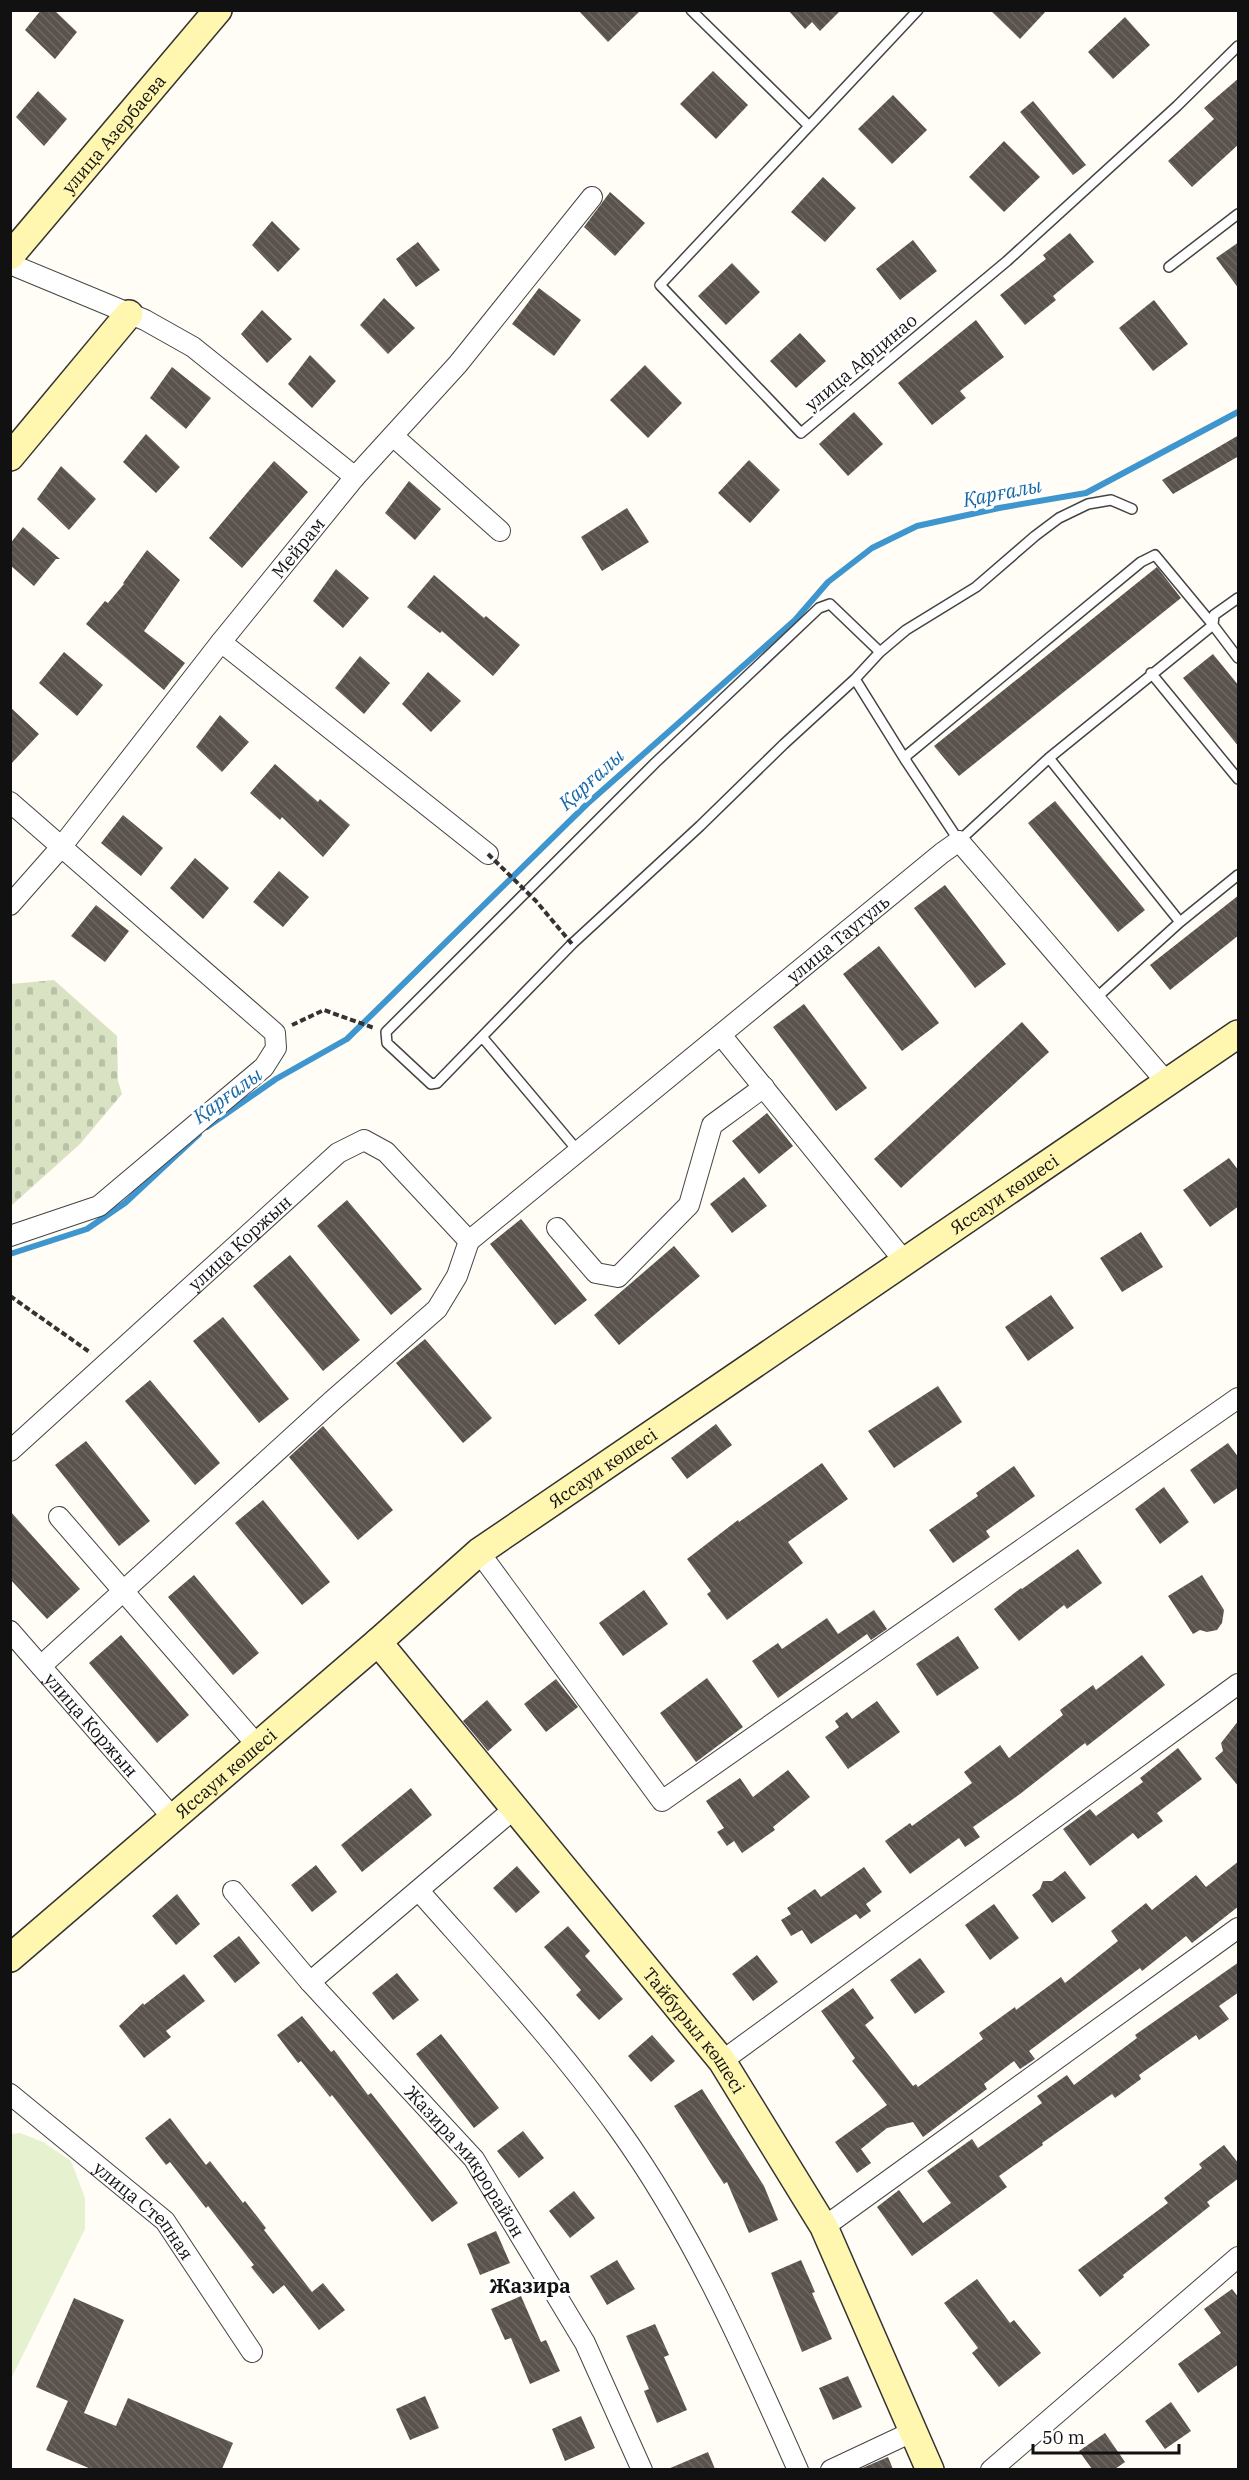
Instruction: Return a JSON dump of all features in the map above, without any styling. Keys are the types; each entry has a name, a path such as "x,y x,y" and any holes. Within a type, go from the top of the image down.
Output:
{"main road":[{"name":"улица Азербаева","path":"10,256 218,10"},
{"path":"10,457 129,314"},
{"name":"Яссауи көшесі","path":"10,1958 378,1642 479,1552 1239,1034"},
{"name":"Тайбурыл көшесі","path":"378,1642 722,2061 824,2226 930,2469"}],"street":[{"name":"Мейрам","path":"10,905 62,846 221,642 355,477 458,364 592,197"},
{"path":"10,264 165,329 193,347 355,477"},
{"path":"393,436 500,531"},
{"path":"221,642 488,854"},
{"path":"10,802 275,1033 276,1048 264,1067 99,1206 10,1236"},
{"path":"959,841 1168,1084"},
{"name":"улица Таугуль","path":"469,1241 959,841"},
{"path":"721,1035 905,1262"},
{"path":"557,1228 597,1273 618,1277 689,1205 712,1125 764,1086"},
{"name":"улица Коржын","path":"10,1451 338,1153 364,1140 386,1152 469,1241"},
{"path":"42,1666 121,1591 437,1309 457,1276 469,1241"},
{"path":"479,1552 662,1801 1239,1398"},
{"path":"59,1517 257,1745"},
{"name":"улица Коржын","path":"10,1631 173,1818"},
{"path":"722,2061 1239,1684"},
{"path":"310,1982 515,1808"},
{"name":"Жазира микрорайон","path":"233,1891 310,1982 474,2159 585,2343 642,2469"},
{"path":"419,1891 547,2037 618,2128 644,2167 710,2277 798,2469"},
{"path":"824,2226 1239,1928"},
{"name":"улица Степная","path":"10,2094 165,2221 252,2352"},
{"path":"991,2469 1239,2257"},
{"path":"831,2469 914,2431"}],"lane":[{"path":"691,10 808,125"},
{"name":"улица Афцинао","path":"918,10 660,285 801,433 1007,261 1177,106 1239,46"},
{"path":"1169,267 1239,214"},
{"path":"879,651 830,604 819,608 655,763 524,892 386,1032 387,1043 431,1084 437,1083 572,944 855,679 879,651 906,630 976,587 1059,518 1088,504 1111,500 1132,509"},
{"path":"906,761 906,756 915,748 1141,562 1155,555 1239,658"},
{"path":"855,679 959,841 1049,758 1213,625 1214,615 1239,598"},
{"path":"1151,673 1239,779"},
{"path":"1049,758 1180,922"},
{"path":"1095,999 1180,922 1239,875"},
{"path":"483,1038 578,1151"}],"path":[{"path":"488,854 524,892 536,901 572,944"},
{"path":"275,1033 324,1010 386,1032"},
{"path":"10,1296 106,1364"}],"green space":[{"path":"54,980 117,1036 118,1081 122,1094 80,1144 11,1206 11,984"},
{"path":"20,2133 43,2142 71,2161 85,2198 85,2229 11,2379 10,2134"}],"building":[{"path":"41,10 54,10 77,32 55,59 25,30"},
{"path":"578,10 641,10 608,42"},
{"path":"788,10 841,10 820,31 812,22 805,29"},
{"path":"990,10 1047,10 1020,39"},
{"path":"1125,17 1150,45 1113,79 1088,52"},
{"path":"713,71 748,105 716,139 680,104"},
{"path":"1239,78 1239,144 1192,187 1168,161 1214,119 1204,108"},
{"path":"38,91 67,119 44,146 16,117"},
{"path":"893,95 927,130 892,164 858,129"},
{"path":"1033,101 1086,165 1073,175 1020,112"},
{"path":"1004,141 1040,177 1004,212 969,177"},
{"path":"823,177 856,208 825,242 791,212"},
{"path":"610,192 645,223 615,256 584,227"},
{"path":"272,221 300,249 278,272 252,245"},
{"path":"1070,233 1094,262 1053,296 1056,300 1025,325 1000,295 1046,259 1043,255"},
{"path":"913,240 937,271 900,300 876,269"},
{"path":"418,242 440,270 416,287 396,259"},
{"path":"1239,242 1239,289 1216,258"},
{"path":"732,263 760,292 726,325 698,296"},
{"path":"539,288 581,320 554,356 512,324"},
{"path":"384,298 415,328 388,354 360,325"},
{"path":"1154,300 1188,344 1153,371 1119,328"},
{"path":"262,310 292,339 267,363 241,334"},
{"path":"976,320 1004,357 960,391 966,398 932,425 898,383"},
{"path":"800,333 826,361 796,388 770,361"},
{"path":"310,355 336,381 312,408 288,384"},
{"path":"645,365 682,403 648,438 610,400"},
{"path":"172,367 211,398 186,429 150,398"},
{"path":"854,412 883,444 848,476 819,444"},
{"path":"146,434 180,467 156,493 123,462"},
{"path":"1239,435 1239,456 1173,494 1162,480"},
{"path":"749,460 780,490 750,523 718,493"},
{"path":"274,461 308,492 242,568 209,538"},
{"path":"61,466 96,499 69,530 37,499"},
{"path":"409,481 441,509 415,540 385,513"},
{"path":"627,508 649,542 602,571 581,537"},
{"path":"23,527 60,559 56,559 34,586 10,565 10,544"},
{"path":"147,550 180,580 144,631 185,663 164,690 86,624 105,601 108,603 124,584"},
{"path":"1157,567 1181,598 959,776 934,746"},
{"path":"336,569 369,598 343,628 313,601"},
{"path":"434,575 520,645 493,676 442,631 440,633 407,607"},
{"path":"64,652 103,685 77,716 39,683"},
{"path":"1213,654 1239,686 1239,747 1183,678"},
{"path":"360,656 390,683 364,714 335,688"},
{"path":"428,672 461,701 431,732 402,704"},
{"path":"10,707 39,734 10,765"},
{"path":"220,715 249,742 222,772 196,747"},
{"path":"275,764 318,802 320,799 350,825 323,857 282,817 280,820 250,793"},
{"path":"1055,801 1145,910 1118,932 1028,823"},
{"path":"123,815 163,848 141,876 101,843"},
{"path":"195,858 229,888 203,919 170,888"},
{"path":"279,871 309,897 283,927 253,902"},
{"path":"945,885 1006,964 975,988 914,908"},
{"path":"1239,895 1239,935 1170,990 1150,965"},
{"path":"96,905 129,931 105,962 71,936"},
{"path":"879,946 939,1023 902,1051 843,974"},
{"path":"804,1004 867,1088 836,1111 773,1027"},
{"path":"1022,1022 1049,1052 901,1188 874,1159"},
{"path":"767,1113 793,1146 759,1174 732,1141"},
{"path":"1229,1158 1239,1171 1239,1206 1210,1227 1183,1190"},
{"path":"744,1177 767,1206 732,1233 710,1204"},
{"path":"347,1200 422,1289 391,1315 317,1226"},
{"path":"521,1219 587,1300 555,1325 490,1244"},
{"path":"1141,1232 1163,1267 1122,1292 1100,1258"},
{"path":"674,1246 700,1276 619,1345 594,1315"},
{"path":"290,1255 360,1340 323,1371 253,1286"},
{"path":"1051,1295 1074,1328 1028,1361 1005,1327"},
{"path":"223,1317 289,1399 259,1423 193,1341"},
{"path":"425,1339 492,1418 463,1443 396,1363"},
{"path":"150,1380 220,1463 195,1485 125,1401"},
{"path":"938,1386 962,1422 894,1468 868,1431"},
{"path":"716,1424 732,1445 687,1479 671,1458"},
{"path":"323,1426 393,1510 358,1540 289,1457"},
{"path":"86,1441 150,1521 119,1546 55,1465"},
{"path":"1228,1443 1239,1458 1239,1487 1214,1504 1190,1470"},
{"path":"822,1463 848,1499 788,1542 803,1563 727,1620 707,1594 711,1591 687,1559 738,1520 739,1522"},
{"path":"1014,1466 1035,1496 986,1531 990,1537 953,1563 929,1530 978,1496 976,1493"},
{"path":"1164,1487 1189,1522 1160,1544 1135,1509"},
{"path":"263,1500 330,1582 302,1605 235,1523"},
{"path":"10,1511 80,1589 47,1619 10,1579"},
{"path":"1078,1549 1102,1583 1067,1609 1064,1605 1019,1641 994,1609"},
{"path":"194,1575 259,1653 233,1675 168,1597"},
{"path":"1202,1575 1224,1610 1222,1623 1217,1630 1207,1632 1200,1630 1193,1634 1168,1596"},
{"path":"644,1590 668,1624 623,1656 599,1623"},
{"path":"874,1610 887,1629 871,1640 867,1634 778,1698 752,1661 778,1643 782,1649 827,1618 838,1634"},
{"path":"121,1635 189,1715 157,1743 89,1663"},
{"path":"958,1636 979,1668 937,1696 916,1664"},
{"path":"1142,1655 1165,1685 1087,1746 1085,1743 1020,1794 973,1827 980,1837 965,1847 959,1838 910,1874 885,1841 910,1823 912,1826 972,1783 964,1772 1000,1745 1009,1758 1063,1715 1060,1710 1093,1685 1096,1690"},
{"path":"707,1678 743,1727 696,1762 660,1713"},
{"path":"556,1679 578,1707 546,1732 524,1704"},
{"path":"487,1700 512,1730 488,1751 463,1721"},
{"path":"877,1701 900,1732 848,1769 825,1737 839,1727 835,1721 847,1712 852,1719"},
{"path":"1239,1720 1239,1787 1215,1758 1223,1751 1221,1743"},
{"path":"1178,1748 1202,1779 1157,1813 1163,1821 1138,1839 1133,1833 1090,1866 1063,1829 1090,1809 1096,1816 1143,1782 1140,1778"},
{"path":"788,1770 810,1797 773,1827 775,1830 742,1853 734,1841 727,1846 717,1832 724,1828 706,1801 740,1778 753,1797"},
{"path":"411,1788 432,1815 362,1872 341,1845"},
{"path":"1239,1861 1239,1906 1192,1943 1186,1936 1142,1971 1140,1968 1029,2051 1035,2059 1020,2069 1014,2061 984,2084 987,2089 923,2137 913,2122 887,2128 861,2149 871,2163 857,2173 835,2142 887,2105 852,2061 855,2058 821,2011 853,1988 874,2018 865,2025 913,2086 916,2084 918,2087 983,2039 979,2033 1015,2007 1016,2010 1061,1977 1065,1983 1118,1941 1111,1931 1146,1903 1152,1910 1196,1875 1206,1887"},
{"path":"316,1865 337,1892 312,1912 291,1885"},
{"path":"517,1866 540,1892 516,1913 493,1888"},
{"path":"864,1867 882,1892 866,1904 871,1911 860,1919 856,1914 811,1944 802,1930 791,1936 781,1920 791,1914 787,1908 815,1889 821,1897"},
{"path":"1065,1871 1086,1898 1052,1923 1032,1895 1040,1889 1043,1881 1052,1881"},
{"path":"177,1894 200,1924 176,1945 152,1916"},
{"path":"994,1904 1019,1938 990,1960 965,1925"},
{"path":"568,1926 590,1951 585,1956 623,1999 599,2020 576,1995 581,1990 544,1947"},
{"path":"239,1936 260,1963 235,1983 213,1956"},
{"path":"757,1955 778,1982 753,2001 732,1974"},
{"path":"920,1958 945,1992 915,2014 890,1980"},
{"path":"1239,1962 1239,1992 1219,2006 1229,2019 1199,2040 1196,2035 1139,2075 1141,2079 1115,2098 1112,2094 1042,2143 1043,2145 999,2176 1007,2187 912,2256 877,2207 899,2190 923,2223 951,2203 927,2171 972,2139 978,2148 1042,2103 1037,2096 1067,2075 1074,2085 1137,2038 1135,2035"},
{"path":"397,1973 419,2000 393,2020 372,1993"},
{"path":"184,1974 205,2001 166,2031 171,2037 144,2058 119,2026 143,2003 144,2005"},
{"path":"302,2016 331,2052 334,2050 368,2095 371,2093 458,2203 432,2222 332,2095 330,2097 301,2061 298,2063 277,2035"},
{"path":"441,2034 499,2108 474,2128 416,2054"},
{"path":"652,2035 675,2061 651,2082 628,2056"},
{"path":"702,2089 764,2186 778,2220 749,2233 727,2182 724,2184 674,2106"},
{"path":"170,2118 206,2165 210,2161 243,2203 245,2201 266,2228 264,2230 312,2292 323,2283 345,2310 319,2330 284,2285 273,2294 251,2267 254,2265 208,2206 206,2208 170,2162 166,2165 145,2138"},
{"path":"523,2131 544,2158 519,2178 497,2151"},
{"path":"1224,2145 1239,2164 1239,2178 1207,2202 1210,2206 1123,2275 1124,2277 1100,2297 1078,2270 1168,2203 1164,2198 1202,2168 1199,2164"},
{"path":"574,2191 595,2218 570,2238 549,2211"},
{"path":"496,2231 510,2263 480,2275 467,2244"},
{"path":"617,2260 635,2289 607,2305 590,2276"},
{"path":"801,2260 815,2292 812,2293 832,2339 802,2352 771,2273"},
{"path":"977,2279 1010,2323 1014,2320 1041,2353 999,2387 972,2353 978,2348 944,2303"},
{"path":"1232,2289 1239,2298 1239,2364 1198,2393 1178,2364 1221,2333 1204,2309"},
{"path":"521,2296 541,2342 546,2340 560,2371 530,2384 511,2338 505,2340 491,2309"},
{"path":"74,2298 124,2320 84,2413 116,2426 128,2398 233,2443 222,2469 91,2469 46,2450 68,2401 36,2387"},
{"path":"655,2324 669,2355 664,2357 687,2410 657,2423 644,2391 649,2389 626,2336"},
{"path":"848,2376 862,2407 833,2420 819,2388"},
{"path":"425,2396 439,2428 410,2440 396,2409"},
{"path":"1171,2402 1191,2431 1165,2449 1145,2421"},
{"path":"581,2416 595,2448 565,2461 552,2429"},
{"path":"1105,2433 1125,2462 1115,2469 1092,2469 1079,2451"},
{"path":"708,2452 715,2469 668,2469"},
{"path":"888,2457 893,2469 860,2469"}],"waterway":[{"name":"Қарғалы","path":"207,1127 276,1079 347,1039 587,804 795,620 828,582 872,548 917,526 999,508 1086,493 1238,412"},
{"name":"Қарғалы","path":"10,1254 87,1229 125,1203 199,1134"}],"district":[{"name":"Жазира","path":"530,2285"}]}
